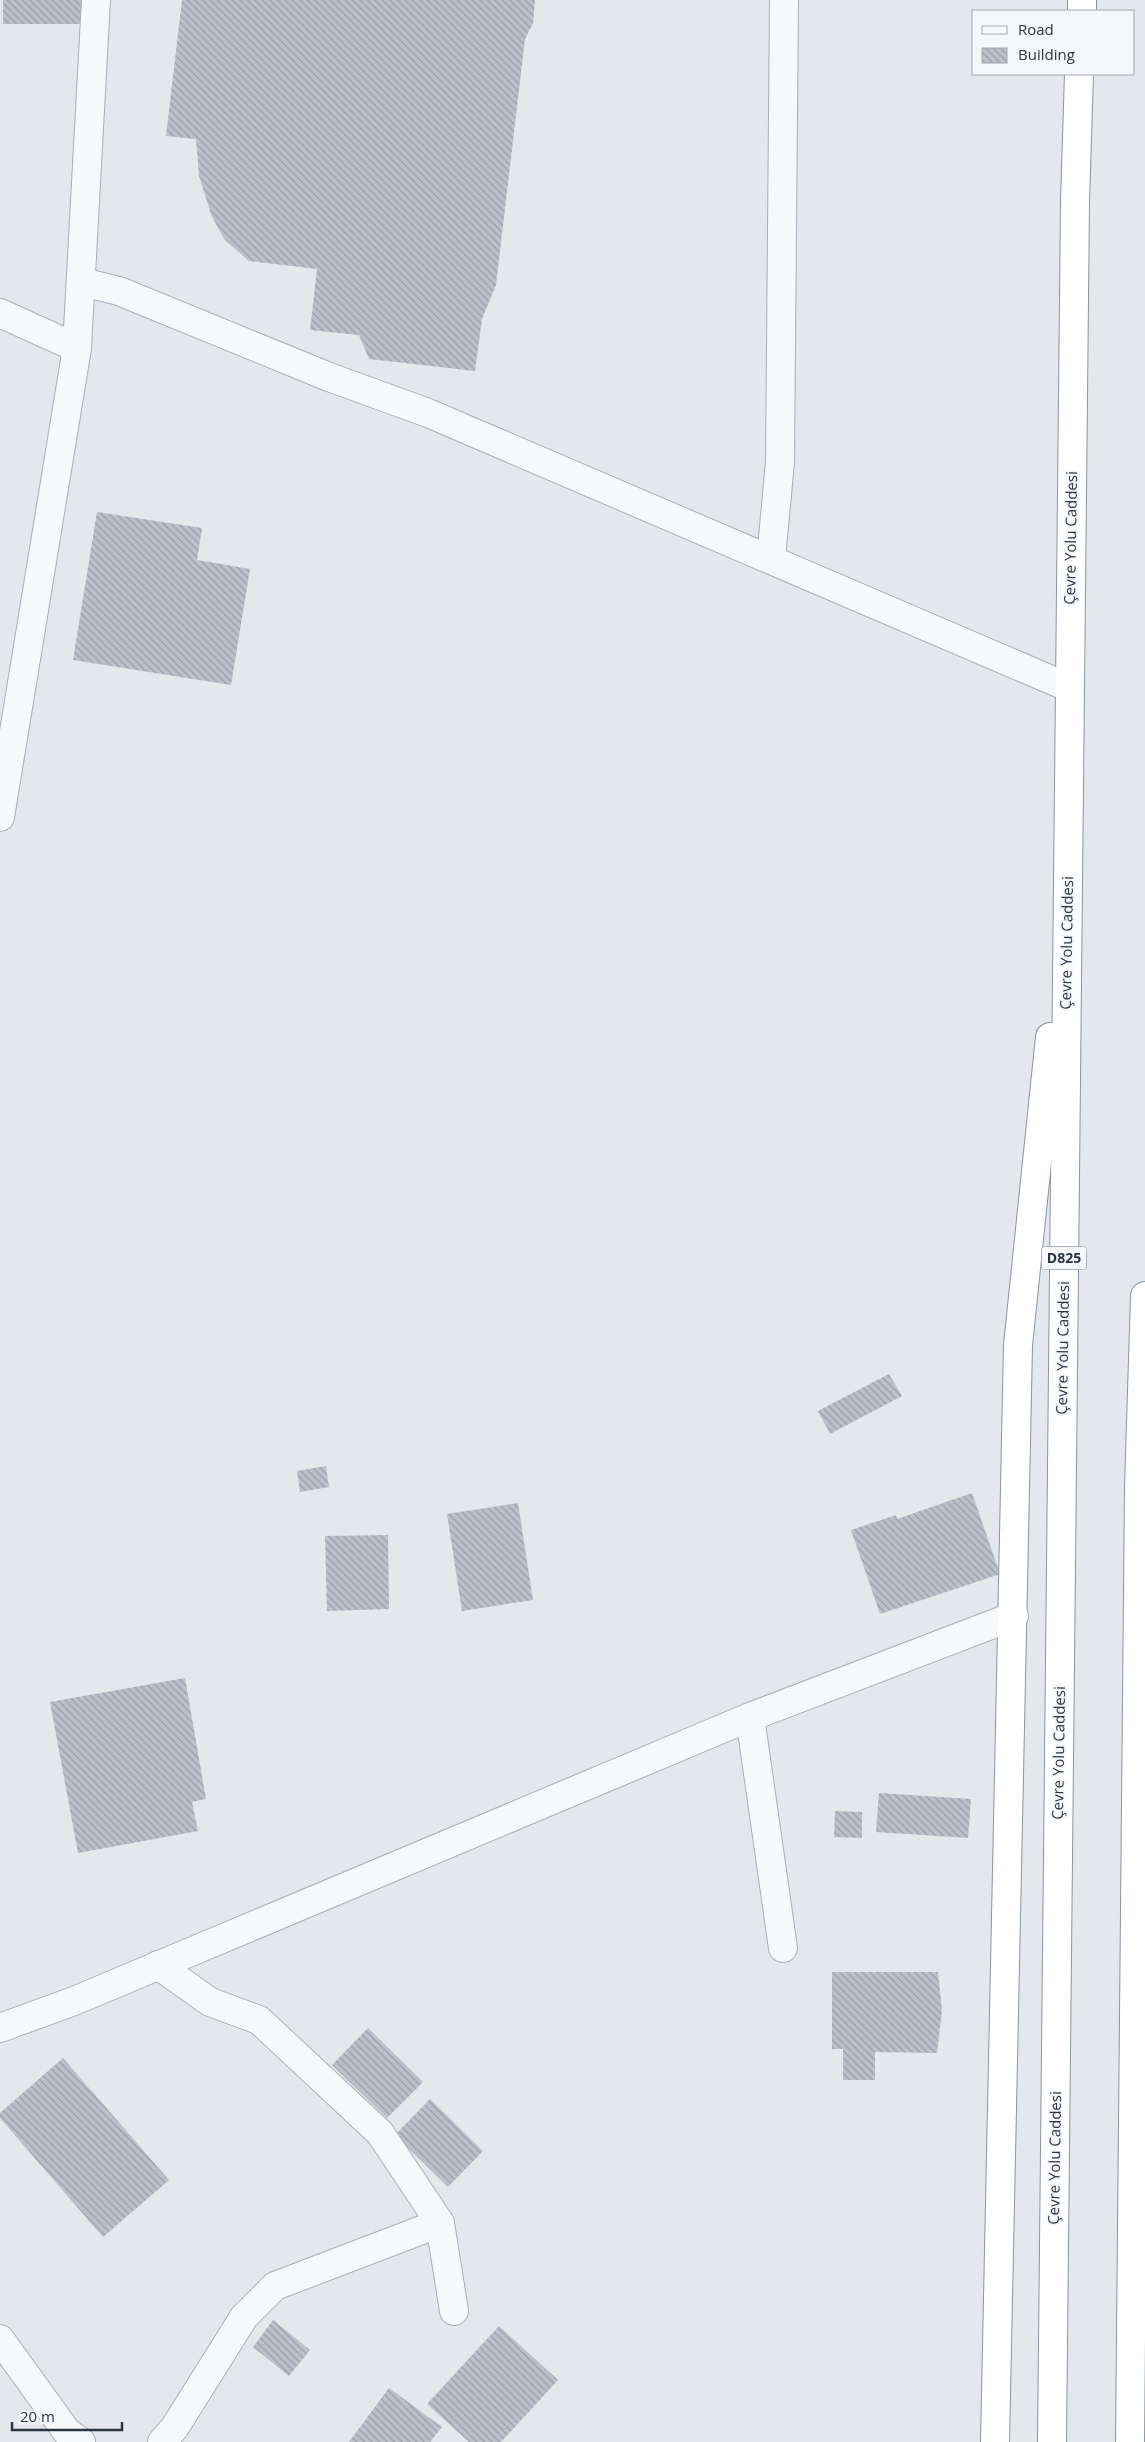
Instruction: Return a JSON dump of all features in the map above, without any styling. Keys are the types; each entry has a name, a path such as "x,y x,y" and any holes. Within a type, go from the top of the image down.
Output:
{"highway":[{"name":"Çevre Yolu Caddesi","path":"1052,2442 1075,202 1080,75"},
{"path":"995,2442 1014,1616 1018,1345 1068,869"},
{"path":"1130,2442 1139,1487 1145,1296"}],"street":[{"path":"0,816 77,348 96,0"},
{"path":"771,560 780,462 784,0"},
{"path":"82,282 119,291 329,378 428,413 1070,688"},
{"path":"0,313 77,348"},
{"path":"0,2028 74,2001 750,1717 1014,1616"},
{"path":"750,1717 783,1948"},
{"path":"158,1966 210,2002 259,2020 380,2133 440,2223 454,2310"},
{"path":"162,2442 175,2427 244,2317 275,2286 440,2223"},
{"path":"0,2339 67,2432 81,2442"}],"building":[{"path":"3,0 87,0 87,24 3,24"},
{"path":"182,0 535,0 533,23 525,39 496,285 482,319 475,371 369,359 359,335 310,330 317,269 249,261 225,240 212,217 199,176 196,139 166,136"},
{"path":"97,512 202,528 197,560 250,569 231,685 73,660"},
{"path":"889,1374 902,1396 830,1434 818,1411"},
{"path":"326,1466 329,1487 300,1492 297,1471"},
{"path":"972,1493 1000,1574 880,1614 851,1530 896,1515 897,1519"},
{"path":"518,1503 533,1600 462,1611 447,1514"},
{"path":"388,1535 389,1609 327,1611 325,1536"},
{"path":"185,1678 206,1799 192,1802 198,1831 78,1853 50,1702"},
{"path":"879,1793 971,1799 968,1838 876,1832"},
{"path":"835,1811 862,1812 862,1838 834,1837"},
{"path":"832,1972 938,1972 942,2011 937,2053 875,2052 875,2080 843,2080 843,2049 832,2049"},
{"path":"368,2028 423,2082 387,2118 332,2065"},
{"path":"63,2058 169,2180 103,2237 0,2118 0,2113"},
{"path":"430,2099 483,2151 448,2187 395,2135"},
{"path":"273,2320 310,2350 289,2376 253,2347"},
{"path":"499,2326 558,2380 501,2442 469,2442 427,2404"},
{"path":"389,2388 442,2427 430,2442 349,2442"}]}
